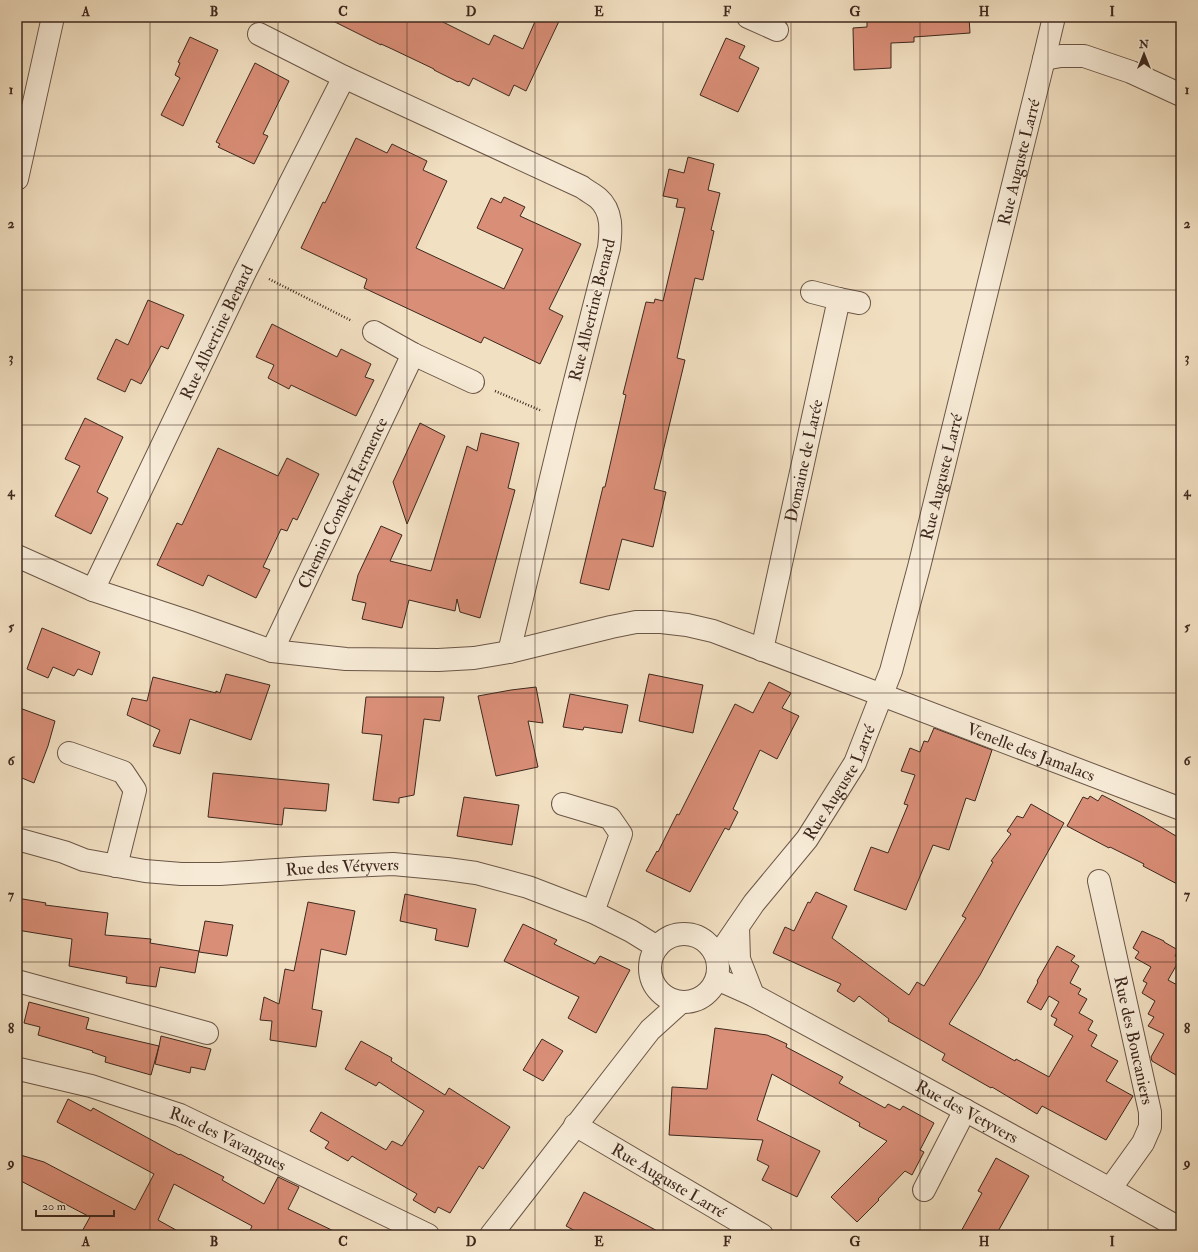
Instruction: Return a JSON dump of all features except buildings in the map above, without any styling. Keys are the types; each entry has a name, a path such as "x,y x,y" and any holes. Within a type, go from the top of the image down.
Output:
{"street":[{"path":"17,179 53,17"},
{"path":"748,17 777,30"},
{"name":"Rue Auguste Larré","path":"717,957 754,904 807,839 856,763 891,671 919,567 1054,17"},
{"name":"Rue Albertine Benard","path":"259,34 344,77 582,187 599,198 609,213 611,231 609,248 565,420 509,652"},
{"path":"1044,59 1061,56 1084,56 1131,72 1181,96"},
{"name":"Rue Albertine Benard","path":"93,590 247,268 344,77"},
{"name":"Domaine de Larée","path":"762,650 849,301 812,292"},
{"path":"374,332 413,354 473,382"},
{"name":"Chemin Combet Hermence","path":"272,651 413,354"},
{"name":"Venelle des Jamalacs","path":"17,556 93,590 272,651 346,659 438,660 474,658 509,652 636,622 661,622 687,625 713,631 1181,809"},
{"path":"69,753 123,772 135,790 116,866"},
{"path":"563,804 610,818 621,834 593,912"},
{"name":"Rue des Vétyvers","path":"17,839 64,852 84,860 145,871 181,874 220,874 393,864 476,873 528,887 593,912 657,946"},
{"name":"Rue des Boucaniers","path":"1099,881 1150,1112 1150,1127 1143,1143 1110,1189"},
{"name":"Rue Auguste Larré","path":"700,938 724,925 754,904"},
{"path":"738,927 739,959 753,995"},
{"path":"677,934 689,934 700,938 713,949 717,957 719,968 717,979 711,989 703,997 692,1001 681,1002 673,1000 659,991 653,984 650,974 652,955 657,946 666,939 677,934"},
{"name":"Rue des Vetyvers","path":"717,979 753,995 1181,1229"},
{"path":"17,981 207,1033"},
{"path":"650,1030 657,1006 659,991"},
{"path":"491,1235 650,1030 681,1002"},
{"name":"Rue des Vavangues","path":"17,1070 20,1069 91,1086 180,1115 428,1235"},
{"path":"924,1190 965,1110"},
{"name":"Rue Auguste Larré","path":"576,1125 762,1235"}],"path":[{"path":"247,268 374,332"},
{"path":"473,382 565,420"}]}
